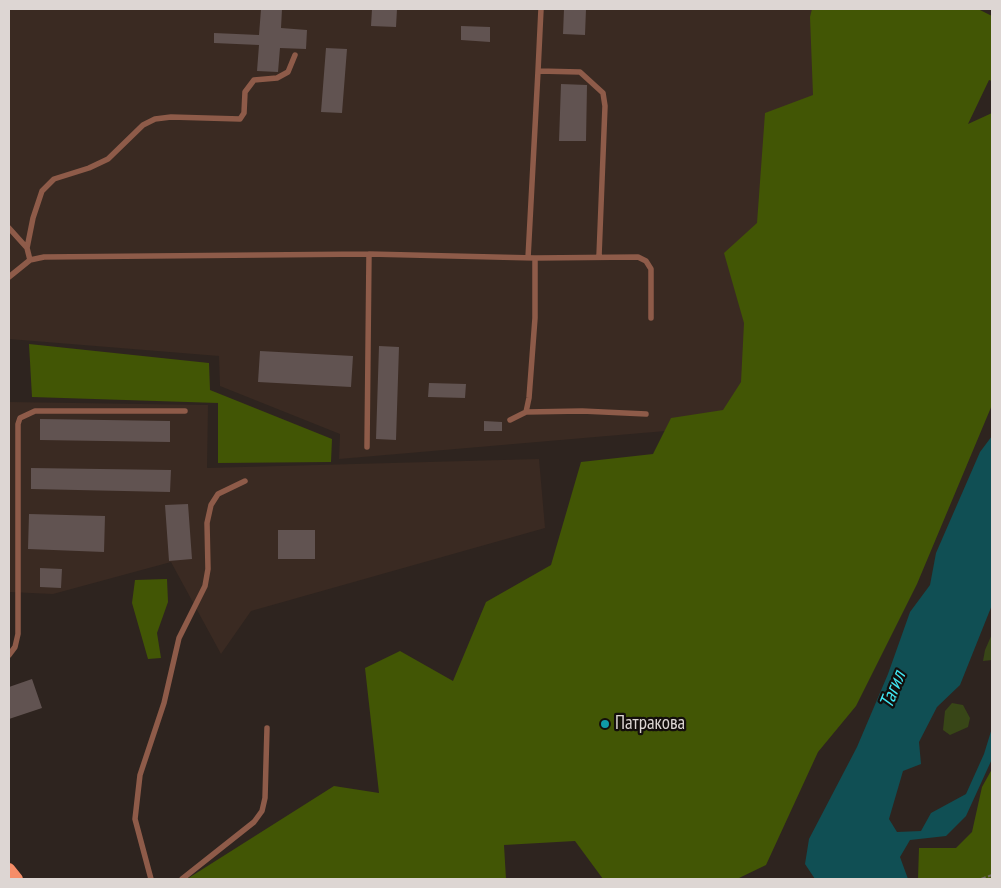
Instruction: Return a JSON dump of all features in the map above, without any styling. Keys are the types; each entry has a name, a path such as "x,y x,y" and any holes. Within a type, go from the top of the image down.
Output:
{"main road":[{"path":"9,869 17,879"}],"lane":[{"path":"526,412 530,398 535,318 532,258 541,9"},
{"path":"30,260 27,248 33,218 42,191 54,179 89,168 108,159 143,125 156,119 171,117 240,119 244,113 245,92 254,80 277,78 288,72 295,54"},
{"path":"538,71 580,72 603,92 605,106 599,256"},
{"path":"9,228 27,248"},
{"path":"9,277 30,260 44,258 369,254 532,258 638,257 646,261 651,268 651,318"},
{"path":"367,447 369,254"},
{"path":"9,655 15,647 18,634 18,434 20,418 35,411 184,411"},
{"path":"510,420 526,412 582,411 646,414"},
{"path":"151,879 135,819 136,791 164,703 179,638 205,586 208,568 207,522 211,506 218,494 227,488 245,482"},
{"path":"182,879 236,837 262,811 266,779 267,728"}],"path":[{"path":"981,879 992,876"}],"shaded area":[{"path":"9,9 887,9 889,301 712,427 339,459 340,434 220,386 219,356 9,339"},
{"path":"9,402 208,405 207,468 539,459 545,528 251,611 221,654 171,562 53,594 9,592"}],"green space":[{"path":"812,9 978,9 992,16 992,81 989,80 968,124 992,113 992,405 917,584 856,706 818,752 766,865 737,879 603,879 575,841 504,845 506,879 187,879 334,786 379,793 365,668 400,651 453,681 486,602 551,565 581,462 653,454 671,418 723,410 741,382 744,323 724,253 757,223 765,113 813,95 810,17"},
{"path":"29,344 209,363 210,390 332,439 331,462 218,463 218,403 32,397"},
{"path":"167,579 168,602 157,633 161,658 148,659 132,603 135,580"},
{"path":"992,634 992,660 983,661 985,650"},
{"path":"952,703 963,705 970,718 968,727 950,735 943,730 945,711"},
{"path":"992,769 992,879 918,879 919,848 956,848 972,832 982,787"}],"water":[{"name":"Тагил","path":"992,436 992,605 960,685 937,707 919,742 921,764 903,771 889,819 897,832 921,831 931,813 966,794 984,754 992,728 992,759 966,816 946,836 910,840 900,857 908,879 815,879 805,864 809,839 857,747 888,674 910,612 930,585 936,553 980,452"}],"building":[{"path":"261,9 282,9 281,28 307,30 306,49 280,48 278,72 257,71 259,45 214,43 214,33 259,35"},
{"path":"372,9 397,9 396,27 371,26"},
{"path":"564,9 586,9 585,35 563,34"},
{"path":"461,26 490,27 490,42 461,40"},
{"path":"326,48 347,49 342,113 321,112"},
{"path":"561,84 587,85 586,141 559,141"},
{"path":"379,346 399,347 396,440 376,439"},
{"path":"260,351 353,356 351,387 258,382"},
{"path":"429,383 466,384 465,398 428,397"},
{"path":"40,419 170,421 170,442 40,440"},
{"path":"484,421 502,422 502,431 484,431"},
{"path":"31,468 171,470 170,492 31,489"},
{"path":"188,504 192,559 169,561 165,505"},
{"path":"29,514 105,516 104,552 28,549"},
{"path":"278,530 315,530 315,559 278,559"},
{"path":"40,568 62,569 61,588 40,587"},
{"path":"32,679 42,708 9,719 9,687"}],"place":[{"name":"Патракова","path":"605,724"}]}
